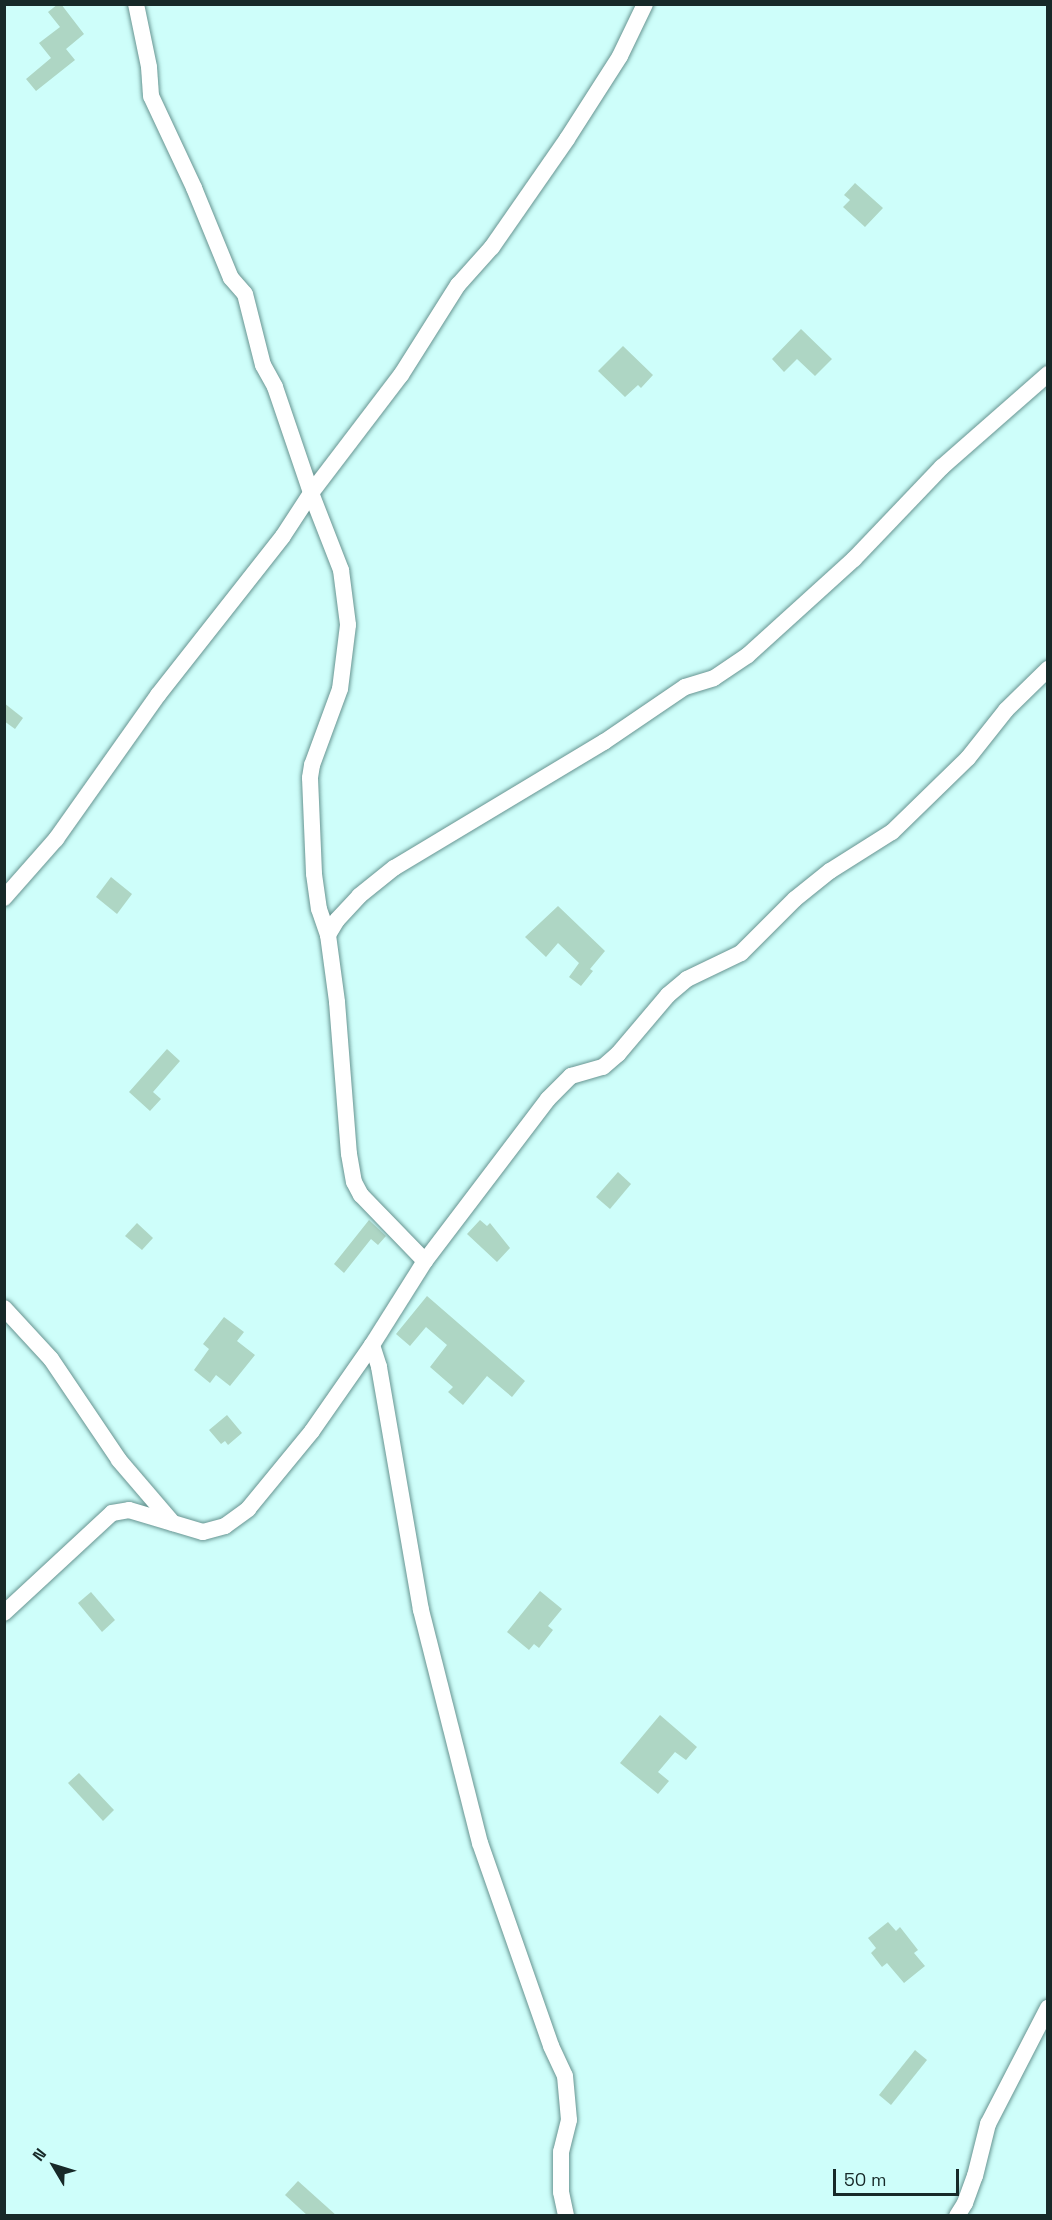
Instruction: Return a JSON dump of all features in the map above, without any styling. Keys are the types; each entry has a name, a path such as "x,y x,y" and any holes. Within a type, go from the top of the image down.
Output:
{"street":[{"path":"136,4 151,96 194,188 231,278 245,294 263,365 275,387 310,493 341,570 348,625 340,689 312,765 310,778 314,874 319,909 328,935 337,1002 349,1154 354,1182 361,1195 426,1261"},
{"path":"4,898 56,839 158,695 283,536 310,493 401,375 458,285 492,248 524,197 567,139 620,56 645,4"},
{"path":"328,935 337,920 359,896 394,868 604,742 685,687 714,678 748,655 854,559 942,467 1047,374"},
{"path":"4,1613 112,1513 129,1510 203,1532 225,1526 248,1509 312,1431 372,1345 426,1261 548,1099 571,1076 603,1067 618,1054 668,995 687,979 741,953 795,899 830,871 892,832 968,758 1006,710 1047,669"},
{"path":"4,1308 51,1359 119,1460 173,1524"},
{"path":"372,1345 381,1379 421,1610 480,1843 551,2046 566,2076 569,2120 561,2152 561,2192 566,2216"},
{"path":"957,2216 965,2203 975,2176 988,2124 1047,2008"}],"building":[{"path":"61,4 84,34 66,49 75,60 36,91 26,79 51,58 39,43 60,27 48,12"},
{"path":"855,183 883,208 865,227 843,207 850,200 844,195"},
{"path":"801,329 832,359 815,376 797,359 784,372 772,359"},
{"path":"623,346 653,375 641,388 638,385 625,397 598,371"},
{"path":"4,703 23,718 15,729 4,721"},
{"path":"111,877 132,894 117,914 96,897"},
{"path":"558,906 605,951 590,969 593,971 581,986 569,977 579,963 558,943 546,957 525,937"},
{"path":"167,1049 180,1061 153,1092 161,1099 150,1111 129,1092"},
{"path":"618,1172 631,1184 610,1209 596,1197"},
{"path":"369,1220 386,1236 378,1245 371,1239 344,1273 334,1264"},
{"path":"480,1220 487,1226 490,1223 510,1248 497,1262 467,1234"},
{"path":"137,1223 153,1238 142,1250 125,1236"},
{"path":"427,1296 525,1381 512,1397 487,1376 463,1405 448,1392 453,1387 430,1367 447,1345 426,1327 410,1346 396,1334"},
{"path":"224,1317 244,1332 237,1341 255,1355 230,1386 216,1375 210,1383 194,1370 209,1349 203,1344"},
{"path":"227,1415 242,1433 228,1445 225,1441 221,1444 209,1430"},
{"path":"540,1591 562,1609 548,1626 553,1630 539,1648 534,1644 529,1650 507,1632"},
{"path":"91,1592 115,1620 102,1632 78,1603"},
{"path":"660,1715 697,1747 686,1760 675,1752 658,1772 669,1781 658,1794 620,1763"},
{"path":"79,1773 114,1810 103,1821 68,1783"},
{"path":"888,1922 896,1931 900,1927 918,1950 914,1953 925,1966 904,1983 887,1963 882,1967 871,1953 876,1948 868,1938"},
{"path":"915,2050 927,2060 891,2105 879,2095"},
{"path":"298,2181 337,2216 308,2216 285,2195"}]}
